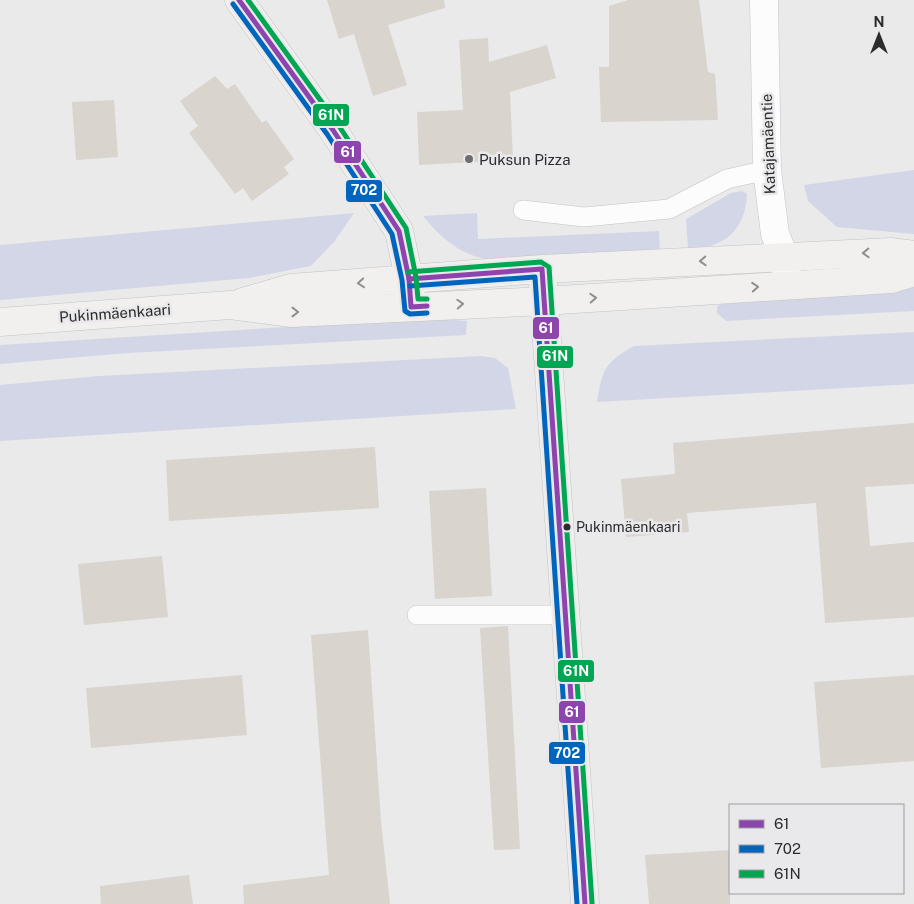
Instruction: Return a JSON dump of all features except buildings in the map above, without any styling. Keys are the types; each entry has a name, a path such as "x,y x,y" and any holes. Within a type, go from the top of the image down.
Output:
{"main road":[{"path":"239,0 333,130 399,231 409,279 411,307"},
{"name":"Pukinmäenkaari","path":"0,322 230,305 291,288 542,269 784,256 892,252 914,255"},
{"path":"542,269 585,904"},
{"name":"Pukinmäenkaari","path":"230,305 292,313 544,301 891,279 914,272"}],"street":[{"name":"Katajamäentie","path":"764,0 767,170 775,234 784,256 789,285"}],"lane":[{"path":"523,210 584,217 669,209 727,179 767,170"},
{"path":"417,615 564,615"}],"shaded area":[{"path":"914,170 914,234 837,227 808,201 804,185"},
{"path":"742,191 747,194 742,218 730,235 712,245 688,249 686,219 731,193"},
{"path":"354,213 334,242 311,266 249,278 0,300 0,245"},
{"path":"477,213 478,239 659,231 660,251 485,259 466,253 450,243 423,216"},
{"path":"914,287 914,311 726,321 717,313 717,307 723,301"},
{"path":"430,318 467,321 466,335 128,353 0,364 0,345"},
{"path":"914,332 914,384 597,402 606,368 617,357 634,346"},
{"path":"481,356 495,358 508,368 516,409 0,441 0,385 99,376"}],"transit line":[{"name":"61","path":"239,0 333,130 399,231 409,279 411,307 427,306"},
{"name":"61N","path":"248,0 339,126 406,228 416,277 418,299 427,299"},
{"name":"702","path":"233,4 327,134 392,234 402,280 405,311 410,314 427,313"},
{"name":"61N","path":"408,272 541,262 549,267 592,903"},
{"name":"61","path":"409,279 542,269 585,904"},
{"name":"702","path":"410,286 535,277 577,904"}],"place":[{"name":"Puksun Pizza","path":"469,159"},
{"name":"Pukinmäenkaari","path":"567,527"}]}
